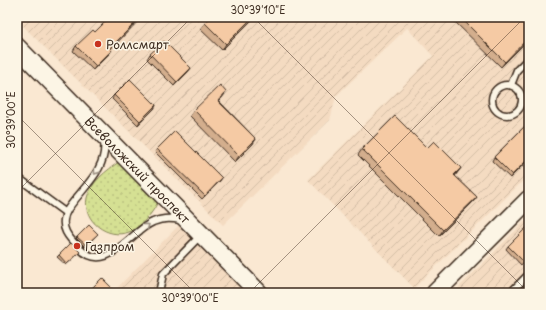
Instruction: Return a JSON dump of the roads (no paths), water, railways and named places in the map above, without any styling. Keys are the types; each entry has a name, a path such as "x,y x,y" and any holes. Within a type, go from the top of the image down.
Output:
{"street":[{"name":"Всеволожский проспект","path":"17,47 259,293"},
{"path":"435,293 529,199"}],"lane":[{"path":"511,85 517,70 529,58"},
{"path":"511,85 521,92 523,104 516,114 504,116 494,109 492,97 499,87 511,85"},
{"path":"103,136 105,150 98,170 66,213 64,223 65,231 70,239 84,253 94,258 104,257 115,251 152,222 174,218 188,221"},
{"path":"17,177 66,213"},
{"path":"159,293 163,274 201,235"},
{"path":"510,293 529,274"}],"place":[{"name":"Роллсмарт","path":"98,44"},
{"name":"Газпром","path":"77,246"}]}
